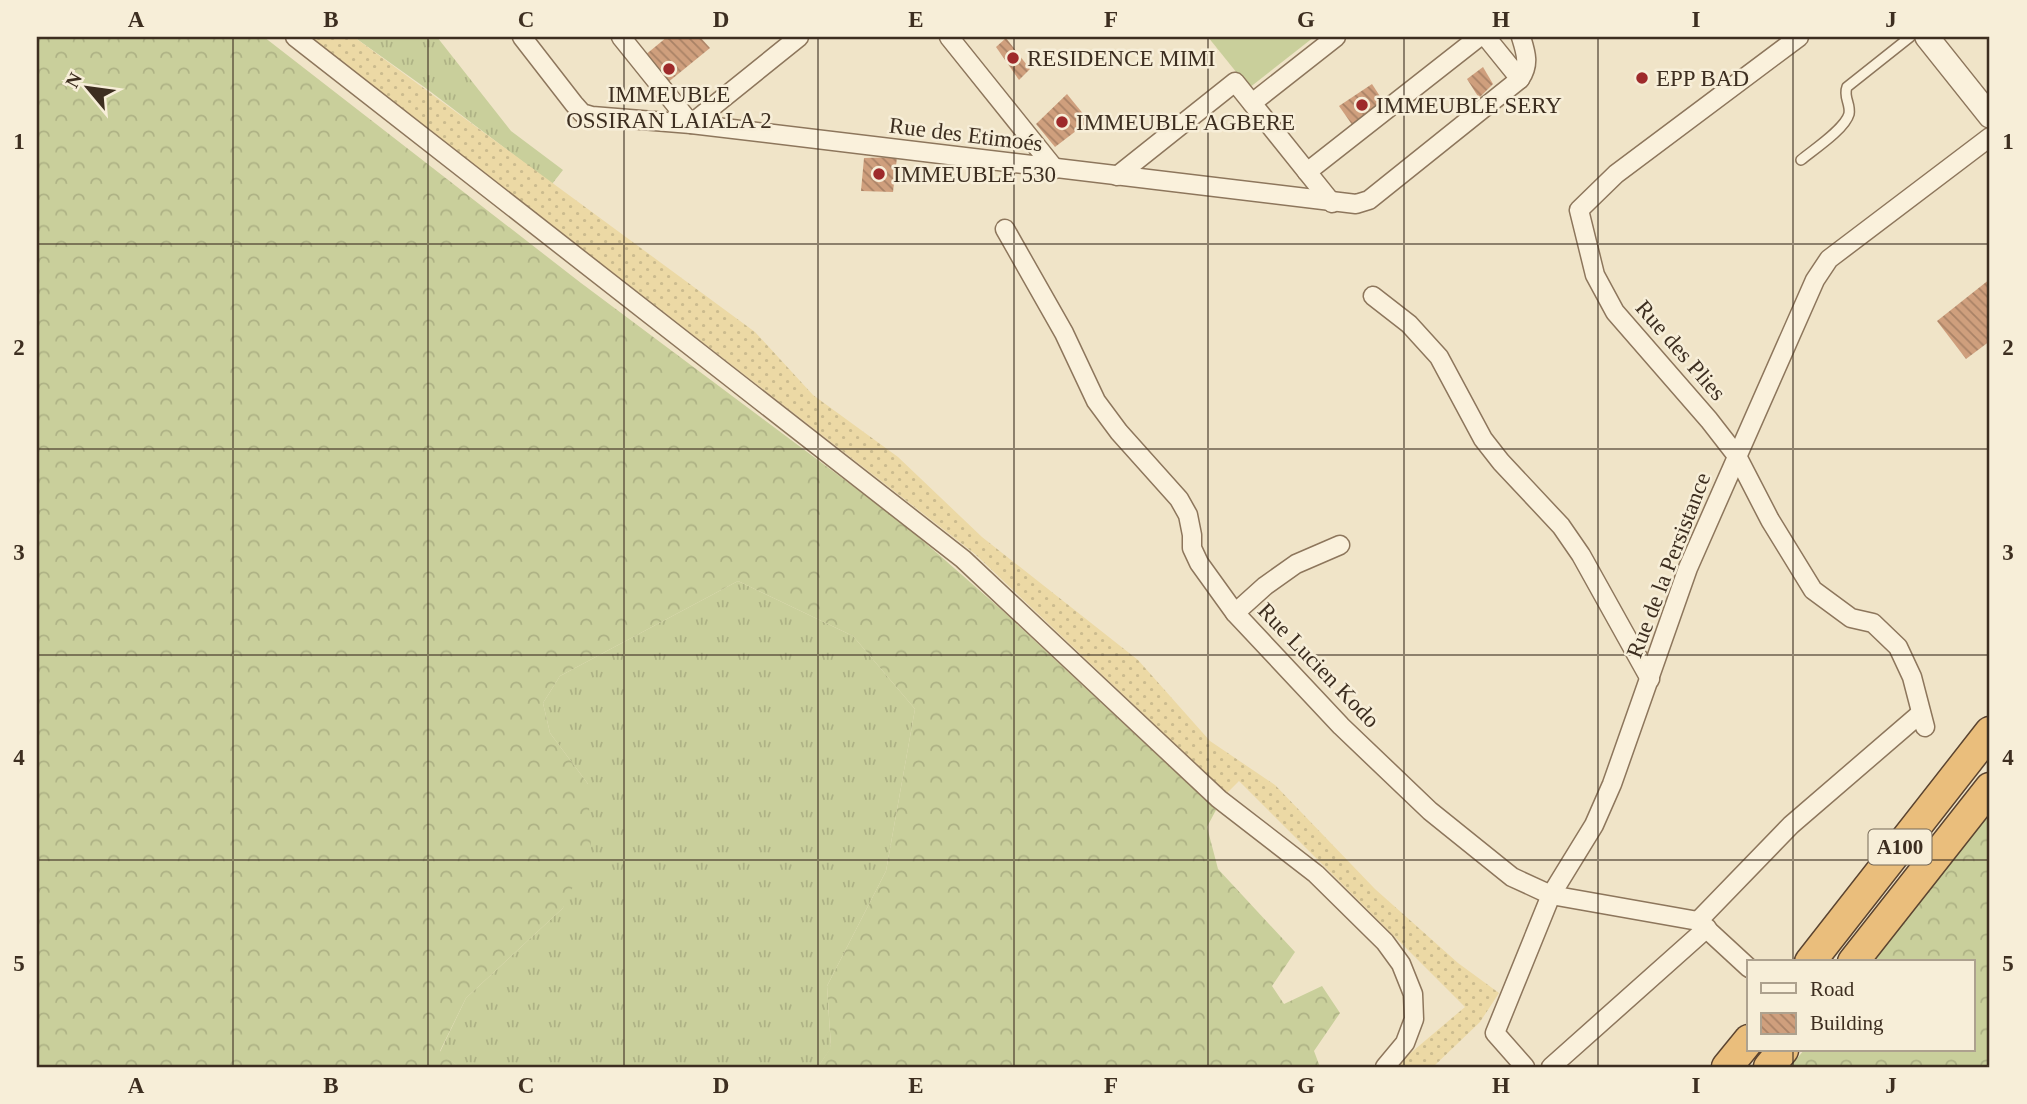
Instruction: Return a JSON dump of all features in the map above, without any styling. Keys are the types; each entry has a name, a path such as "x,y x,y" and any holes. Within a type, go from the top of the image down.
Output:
{"highway":[{"name":"A100","path":"1812,960 1990,732"},
{"name":"A100","path":"1855,960 1990,788"},
{"path":"1727,1067 1747,1042"},
{"path":"1769,1067 1781,1052"}],"street":[{"path":"295,37 963,559 1219,799 1316,874 1385,942 1401,964 1413,993 1414,1019 1405,1043 1385,1067"},
{"name":"Rue des Etimoés","path":"522,37 582,113 592,116 691,124 1332,203 1356,204 1369,200 1520,79"},
{"path":"621,37 691,124 793,39"},
{"path":"949,37 1055,169"},
{"path":"1252,103 1336,37"},
{"path":"1307,172 1479,37"},
{"path":"1486,37 1520,79 1526,70 1527,58 1521,37"},
{"name":"Rue des Plies","path":"1703,924 1791,825 1923,720 1912,677 1898,647 1873,623 1851,618 1812,590 1770,520 1737,456 1615,312 1595,275 1579,210 1616,174 1799,37"},
{"path":"1935,40 1990,116"},
{"path":"1117,176 1236,82 1332,203"},
{"name":"Rue de la Persistance","path":"1525,1067 1494,1033 1551,895 1594,825 1629,740 1688,568 1807,296 1829,259 1990,137"},
{"name":"Rue Lucien Kodo","path":"1005,229 1064,333 1096,401 1119,432 1178,499 1188,515 1192,548 1199,563 1236,613 1341,726 1430,811 1512,877 1551,895 1703,924"},
{"path":"1373,296 1409,324 1439,356 1483,439 1560,526 1581,555 1650,679"},
{"path":"1236,613 1265,586 1296,564 1340,545"},
{"path":"1550,1067 1703,924 1747,966"}],"lane":[{"path":"1801,160 1843,126 1849,115 1844,93 1847,87 1910,37"}],"green space":[{"path":"37,37 264,37 581,283 905,525 1003,611 1216,810 1207,827 1218,869 1295,952 1272,986 1284,1004 1322,986 1340,1013 1314,1051 1320,1067 818,1067 831,1047 827,986 886,871 915,709 853,636 738,581 560,676 543,703 550,733 588,784 591,848 563,908 466,998 440,1051 459,1067 37,1067"},
{"path":"354,37 437,37 511,131 563,170 552,184"},
{"path":"1208,37 1314,37 1249,88"},
{"path":"738,581 853,636 915,709 886,871 827,986 831,1048 818,1067 459,1067 440,1052 466,998 563,908 588,784 550,733 543,703 560,676"},
{"path":"1990,812 1990,1067 1790,1067 1802,1052 1974,1052 1974,960 1875,960"}],"sand":[{"path":"310,37 354,37 755,332 813,395 898,457 982,537 1138,660 1210,741 1275,785 1375,889 1458,963 1499,993 1480,1022 1433,1067 1394,1067 1465,1007 1239,781 1227,793 975,554"}],"building":[{"name":"IMMEUBLE OSSIRAN LAIALA 2","path":"667,37 700,37 710,48 667,83 644,56"},
{"name":"RESIDENCE MIMI","path":"1006,38 1030,69 1019,80 996,47"},
{"path":"1483,67 1493,84 1479,98 1467,79"},
{"name":"IMMEUBLE SERY","path":"1372,84 1385,104 1353,126 1339,106"},
{"name":"IMMEUBLE AGBERE","path":"1067,94 1089,121 1055,147 1036,124"},
{"name":"IMMEUBLE 530","path":"897,157 893,192 861,191 864,158"},
{"path":"1990,279 1990,341 1966,359 1937,321"}],"place":[{"name":"RESIDENCE MIMI","path":"1013,58"},
{"name":"IMMEUBLE OSSIRAN LAIALA 2","path":"669,69"},
{"name":"EPP BAD","path":"1642,78"},
{"name":"IMMEUBLE SERY","path":"1362,105"},
{"name":"IMMEUBLE AGBERE","path":"1062,122"},
{"name":"IMMEUBLE 530","path":"879,174"}]}
